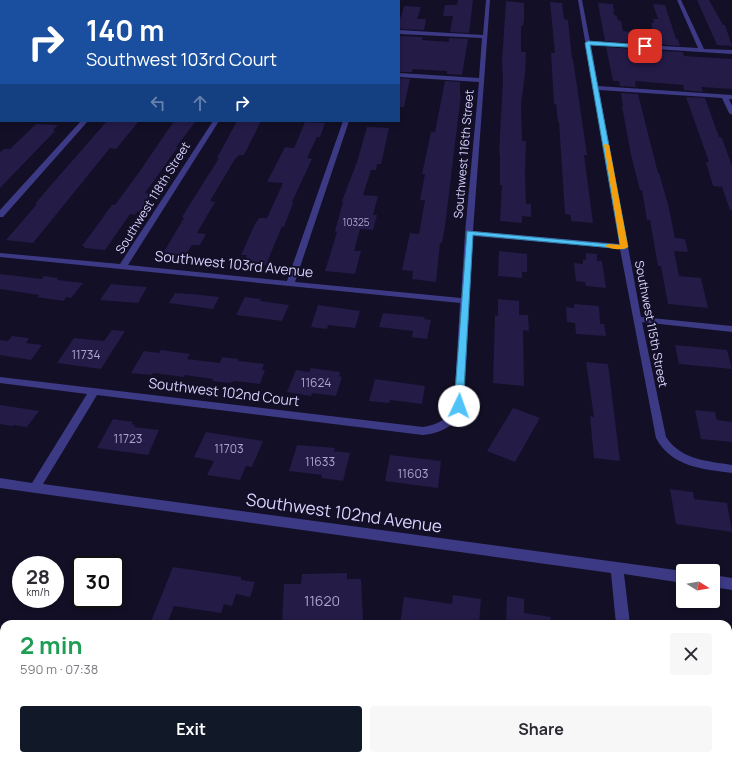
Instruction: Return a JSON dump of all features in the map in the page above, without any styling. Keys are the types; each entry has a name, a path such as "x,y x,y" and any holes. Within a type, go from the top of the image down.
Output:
{"street":[{"name":"Southwest 116th Street","path":"444,425 453,417 459,406 469,233 488,0"},
{"name":"Southwest 115th Street","path":"580,0 637,319 661,438 670,452 678,457 697,463 732,469"},
{"path":"679,0 702,50"},
{"path":"400,32 485,37"},
{"path":"588,43 732,52"},
{"path":"400,75 482,80"},
{"path":"596,88 732,97"},
{"path":"725,97 732,113"},
{"path":"0,215 84,122"},
{"name":"Southwest 118th Street","path":"123,267 215,122"},
{"path":"290,284 346,122"},
{"path":"469,233 624,247"},
{"name":"Southwest 103rd Avenue","path":"0,255 465,301"},
{"path":"637,319 732,328"},
{"name":"Southwest 102nd Court","path":"0,380 423,431 444,425"},
{"path":"35,488 94,392"},
{"name":"Southwest 102nd Avenue","path":"0,483 676,576"},
{"path":"617,568 623,620"},
{"path":"720,582 732,584"}],"building":[{"path":"458,0 473,0 469,33 450,32 453,16 443,16 445,5 457,5"},
{"path":"697,0 709,0 723,25 725,25 732,46 717,45"},
{"path":"506,1 524,3 524,20 523,26 521,26 521,52 526,52 521,104 522,141 526,141 526,204 531,204 531,217 522,216 522,223 500,221 502,185 500,185 499,153 503,80 502,61"},
{"path":"550,2 562,3 564,19 568,20 572,59 587,155 584,155 593,223 571,221 571,215 565,214 559,122 556,104 554,104 551,53 555,53"},
{"path":"598,3 613,4 614,15 621,21 623,31 630,32 632,43 605,41"},
{"path":"653,4 665,5 676,39 678,39 680,46 657,44 651,23 654,23 653,19 658,19"},
{"path":"404,6 421,7 417,19 426,19 424,30 400,29"},
{"path":"400,36 423,37 422,40 449,42 449,38 468,39 462,75 447,74 447,71 413,69 412,72 400,72"},
{"path":"606,47 633,49 634,53 659,54 659,51 683,52 684,56 732,59 732,89 701,87 703,92 684,90 683,85 635,81 636,87 620,86 619,81 613,81"},
{"path":"400,78 410,79 404,107 400,107"},
{"path":"445,81 460,82 461,95 445,226 442,243 440,243 436,282 412,279 413,271 402,270 410,233 419,234 425,200 420,200 425,174 422,174 431,132 435,132"},
{"path":"621,93 638,94 658,173 668,204 675,238 685,239 688,252 674,251 679,276 701,278 708,308 668,304 661,266 658,266 650,220 647,220 642,190 640,190 631,155"},
{"path":"686,97 705,98 719,137 722,138 732,166 732,210 730,210 722,187 713,186 706,162 709,162"},
{"path":"106,122 138,122 116,149 110,148 33,243 6,240 37,204 35,204"},
{"path":"173,122 195,122 176,147 178,147 145,193 153,194 140,213 138,211 135,215 130,214 105,250 84,248 85,246 82,246 112,205 115,205"},
{"path":"236,122 260,122 244,155 239,155 235,159 210,201 215,202 197,233 206,234 200,245 192,245 184,257 162,255 184,218 182,217 219,158 217,158"},
{"path":"305,122 325,123 320,137 317,137 307,158 312,159 292,202 293,203 284,227 282,226 266,265 244,263 247,255 241,255 254,226 259,218 267,218 283,183 267,182 285,147 294,148"},
{"path":"36,124 58,125 53,130 55,131 0,188 0,152 4,149 10,149"},
{"path":"367,127 389,128 381,164 377,164 376,170 371,170 363,195 378,196 373,215 377,215 373,230 360,229 354,251 361,251 355,274 325,271 337,232 335,231 343,202 342,201 357,162"},
{"path":"499,251 527,254 527,272 522,272 522,278 498,276"},
{"path":"586,253 597,254 597,261 602,261 606,288 586,286 585,282 576,281 574,263 583,264 583,259 586,260"},
{"path":"0,274 42,279 44,276 58,278 57,280 83,283 71,298 66,297 64,301 37,297 39,295 0,289"},
{"path":"111,284 147,287 138,303 100,300"},
{"path":"175,293 219,297 213,309 169,303"},
{"path":"245,297 261,299 260,301 289,305 282,321 236,315"},
{"path":"498,299 519,301 519,315 528,315 529,331 523,330 524,386 493,383 495,315 498,316"},
{"path":"574,304 599,306 600,324 604,324 606,336 576,334 575,323 567,322 566,307 574,308"},
{"path":"318,305 360,311 355,328 328,325 327,329 311,327"},
{"path":"383,313 425,317 424,319 431,320 427,339 412,337 413,331 379,327"},
{"path":"112,330 125,331 101,369 57,363 74,338 104,341"},
{"path":"12,336 29,338 26,343 42,345 31,360 0,355 0,340 8,341"},
{"path":"675,345 727,350 732,369 679,364"},
{"path":"161,350 190,354 187,359 220,363 222,357 238,359 238,361 264,364 262,370 265,370 260,384 235,381 230,383 212,381 213,379 185,375 184,377 153,373 152,375 131,373 144,351 159,353"},
{"path":"586,362 608,364 620,461 594,458 590,416 594,417"},
{"path":"311,368 340,372 339,376 342,377 336,396 312,393 311,396 287,392 296,370 309,372"},
{"path":"375,379 425,386 422,404 390,400 389,403 369,401"},
{"path":"0,405 39,411 27,427 12,426 0,424"},
{"path":"513,408 540,418 515,462 487,451"},
{"path":"695,410 715,412 717,420 732,422 732,442 701,439"},
{"path":"113,419 133,422 131,424 135,425 134,427 159,430 148,455 97,448"},
{"path":"206,432 263,441 252,467 246,466 240,480 207,475 214,461 194,457"},
{"path":"297,445 335,448 334,451 350,453 343,481 321,478 322,475 289,471"},
{"path":"390,455 441,461 438,488 385,481"},
{"path":"670,489 693,492 694,499 727,503 732,532 676,524"},
{"path":"173,567 241,577 241,580 255,582 250,597 236,594 232,606 224,604 221,613 174,606 169,620 152,620"},
{"path":"347,573 347,579 361,579 363,620 282,620 284,584 301,584 302,574"},
{"path":"453,595 481,599 479,620 401,620 404,597 452,604"},
{"path":"507,596 524,599 524,613 551,617 551,620 506,620"}],"slow traffic":[{"path":"606,145 624,247 609,246"}],"route":[{"path":"459,406 469,233 624,247 588,43 645,46"}]}
